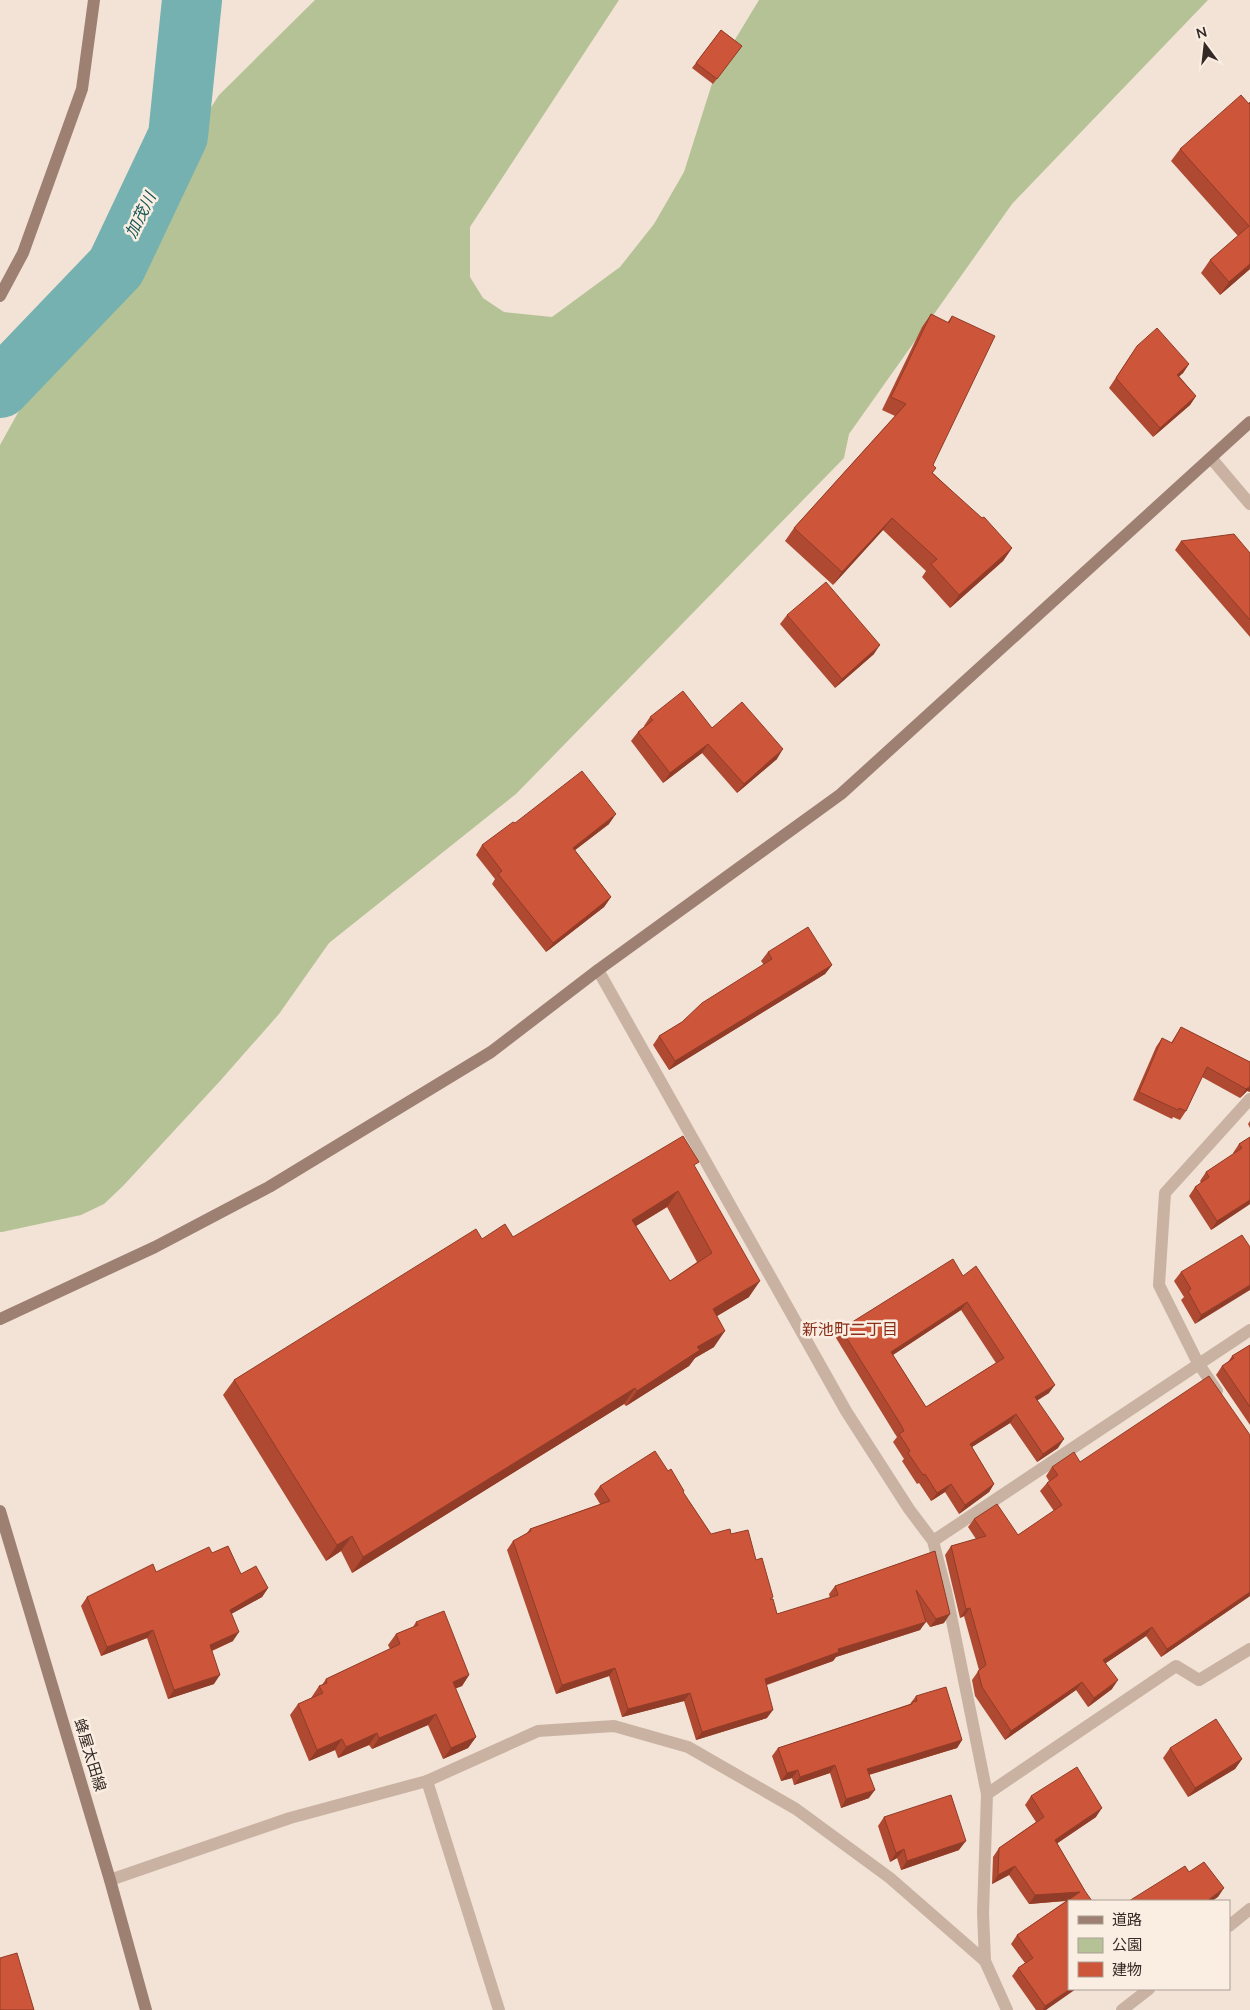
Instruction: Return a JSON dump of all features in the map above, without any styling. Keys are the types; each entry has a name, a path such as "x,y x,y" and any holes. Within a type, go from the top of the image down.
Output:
{"street":[{"path":"0,296 23,253 82,89 94,0"},
{"path":"0,1319 155,1247 269,1188 491,1052 598,970 841,794 1250,422"},
{"path":"1211,458 1250,504"},
{"path":"598,970 846,1411 909,1509 933,1541 948,1600 987,1794 983,1913 985,1961 1007,2010"},
{"path":"1224,1401 1198,1363 1159,1285 1165,1193 1250,1099"},
{"path":"933,1541 1250,1330"},
{"name":"蜂屋太田線","path":"0,1511 110,1880 146,2010"},
{"path":"987,1794 1176,1666 1200,1680 1250,1649"},
{"path":"110,1880 290,1818 427,1781 538,1731 614,1726 688,1747 796,1808 890,1878 985,1961"},
{"path":"427,1781 499,2010"},
{"path":"1230,1925 1250,1909"},
{"path":"1122,2010 1148,1990"}],"green space":[{"path":"315,0 619,0 470,227 470,277 483,298 504,312 552,317 620,267 654,224 684,172 716,71 759,0 1208,0 1012,204 849,434 844,458 516,794 329,943 279,1014 220,1081 104,1204 81,1215 0,1232 0,445 25,400 219,95"}],"building":[{"path":"721,30 742,46 717,79 696,63"},
{"path":"1241,95 1249,104 1250,102 1250,264 1229,282 1210,260 1249,226 1180,149"},
{"path":"931,314 949,323 952,316 995,336 933,465 936,468 932,473 982,518 984,517 1012,548 959,595 931,564 937,559 892,518 842,572 794,528 906,404 891,397"},
{"path":"1157,328 1189,364 1177,375 1196,396 1160,428 1116,378 1137,346"},
{"path":"1234,534 1250,553 1250,620 1181,541"},
{"path":"826,582 880,645 842,679 787,615"},
{"path":"683,691 712,728 742,702 783,749 744,784 708,744 670,773 638,732 653,720 650,717"},
{"path":"582,771 616,814 573,848 611,897 553,943 498,874 502,871 482,845 513,822 515,823"},
{"path":"808,927 832,965 675,1061 659,1036 682,1022 702,1003 772,959 768,952"},
{"path":"1181,1027 1250,1062 1250,1086 1246,1089 1207,1067 1186,1111 1179,1108 1178,1110 1139,1092 1162,1038 1172,1043"},
{"path":"683,1136 699,1162 694,1165 760,1281 713,1309 725,1331 697,1347 700,1350 637,1391 635,1388 363,1557 352,1536 337,1545 234,1380 476,1229 482,1239 505,1224 513,1237","holes":["678,1191 712,1253 670,1281 632,1220"]},
{"path":"1250,1137 1250,1200 1217,1221 1195,1187 1209,1177 1206,1172 1242,1148 1239,1144"},
{"path":"1242,1235 1250,1247 1250,1285 1201,1315 1188,1291 1191,1289 1181,1272"},
{"path":"953,1259 963,1276 976,1266 1055,1385 1035,1397 1064,1439 1043,1454 1016,1414 970,1444 994,1484 965,1505 951,1484 937,1493 908,1453 910,1451 899,1434 904,1431 901,1425 841,1329","holes":["967,1302 1004,1358 926,1407 891,1352"]},
{"path":"1250,1345 1250,1407 1222,1366 1234,1358 1232,1356"},
{"path":"1209,1376 1250,1435 1250,1592 1167,1649 1152,1627 1103,1660 1118,1680 1094,1698 1082,1682 1011,1731 982,1687 978,1671 986,1665 970,1608 966,1609 951,1546 986,1536 974,1519 997,1504 1018,1535 1062,1505 1047,1483 1058,1475 1052,1467 1074,1452 1080,1462"},
{"path":"655,1451 668,1471 671,1469 683,1492 711,1534 730,1529 731,1534 748,1530 756,1560 762,1558 773,1597 770,1599 773,1599 777,1614 838,1595 835,1586 935,1551 950,1614 936,1619 916,1590 926,1622 838,1649 839,1652 765,1679 773,1710 702,1732 690,1693 628,1709 615,1668 562,1685 513,1541 531,1531 530,1529 610,1501 600,1486"},
{"path":"228,1546 241,1574 256,1566 268,1588 230,1610 239,1632 210,1645 220,1675 174,1690 153,1630 107,1647 87,1597 153,1564 156,1572 209,1547 212,1553"},
{"path":"444,1611 469,1675 453,1682 476,1737 451,1748 436,1714 379,1738 377,1733 346,1747 342,1739 317,1750 298,1704 323,1693 319,1686 327,1683 326,1679 400,1644 396,1634 418,1625 416,1622"},
{"path":"946,1687 962,1740 867,1769 875,1790 846,1799 835,1765 800,1777 798,1770 787,1773 778,1748 912,1704 912,1702 917,1701 916,1696"},
{"path":"1216,1719 1242,1759 1195,1788 1170,1748"},
{"path":"1077,1767 1102,1808 1055,1840 1091,1900 1068,1900 1080,1892 1035,1895 1015,1866 998,1875 999,1848 1044,1817 1031,1796"},
{"path":"951,1795 966,1841 907,1861 904,1849 896,1853 884,1817"},
{"path":"1204,1862 1224,1888 1208,1900 1131,1900 1185,1866 1189,1872"},
{"path":"1068,1900 1069,1990 1045,2006 1018,1968 1033,1958 1017,1935"},
{"path":"17,1953 34,2010 0,2010 0,1958"}],"waterway":[{"name":"加茂川","path":"0,388 116,267 178,136 192,0"}],"district":[{"name":"新池町二丁目","path":"850,1329"}]}
